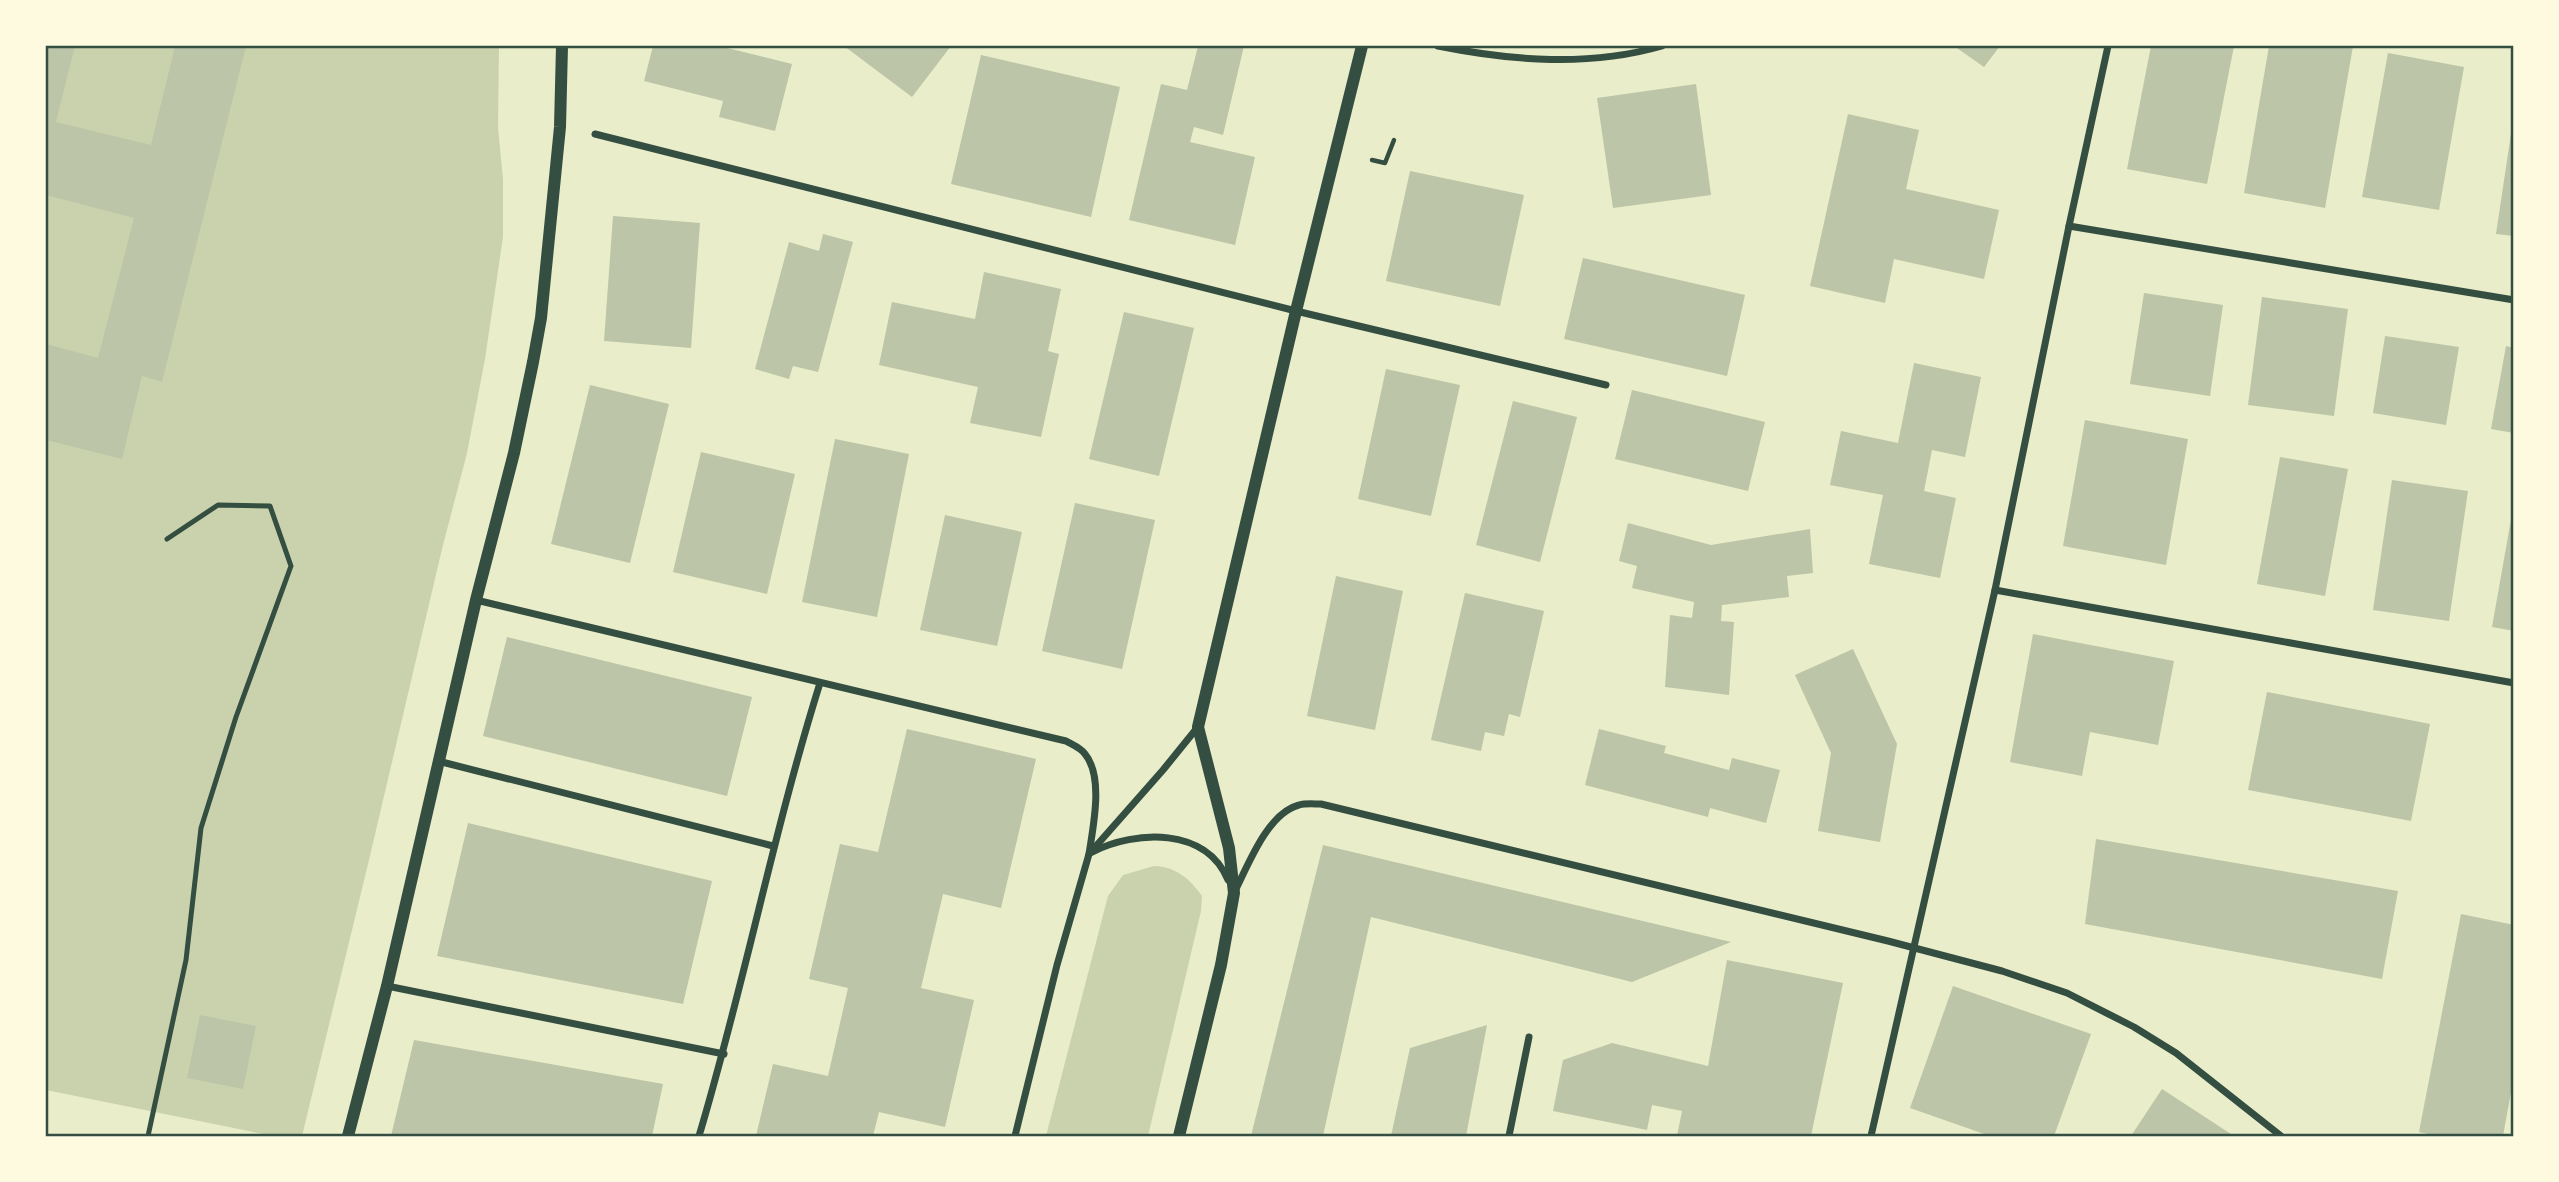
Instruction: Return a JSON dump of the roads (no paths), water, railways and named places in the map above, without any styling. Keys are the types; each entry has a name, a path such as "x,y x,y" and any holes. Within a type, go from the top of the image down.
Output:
{"street":[{"path":"348,1136 387,986 476,600 514,453 541,318 560,127 562,46"},
{"path":"1089,853 1198,727 1296,311 1362,46"},
{"path":"1438,46 1533,59 1597,59 1662,46"},
{"path":"1871,1136 1994,590 2068,226 2108,46"},
{"path":"595,134 1296,311 1606,385"},
{"path":"2068,226 2514,300"},
{"path":"1994,590 2514,684"},
{"path":"476,600 1053,738 1077,747 1086,754 1095,783 1095,810 1089,853 1056,965 1015,1136"},
{"path":"699,1136 724,1055 774,846 820,683"},
{"path":"1179,1136 1221,965 1234,893 1229,848 1198,727"},
{"path":"438,761 774,846"},
{"path":"1234,893 1259,844 1281,814 1297,805 1321,804 1913,948 2002,971 2067,993 2123,1021 2176,1053 2281,1136"},
{"path":"1089,853 1128,838 1174,838 1195,846 1222,866 1234,893"},
{"path":"387,986 724,1055"},
{"path":"1509,1136 1529,1037"}],"lane":[{"path":"148,1136 186,960 201,828 236,717 291,566 270,506 218,505 167,539"}]}
